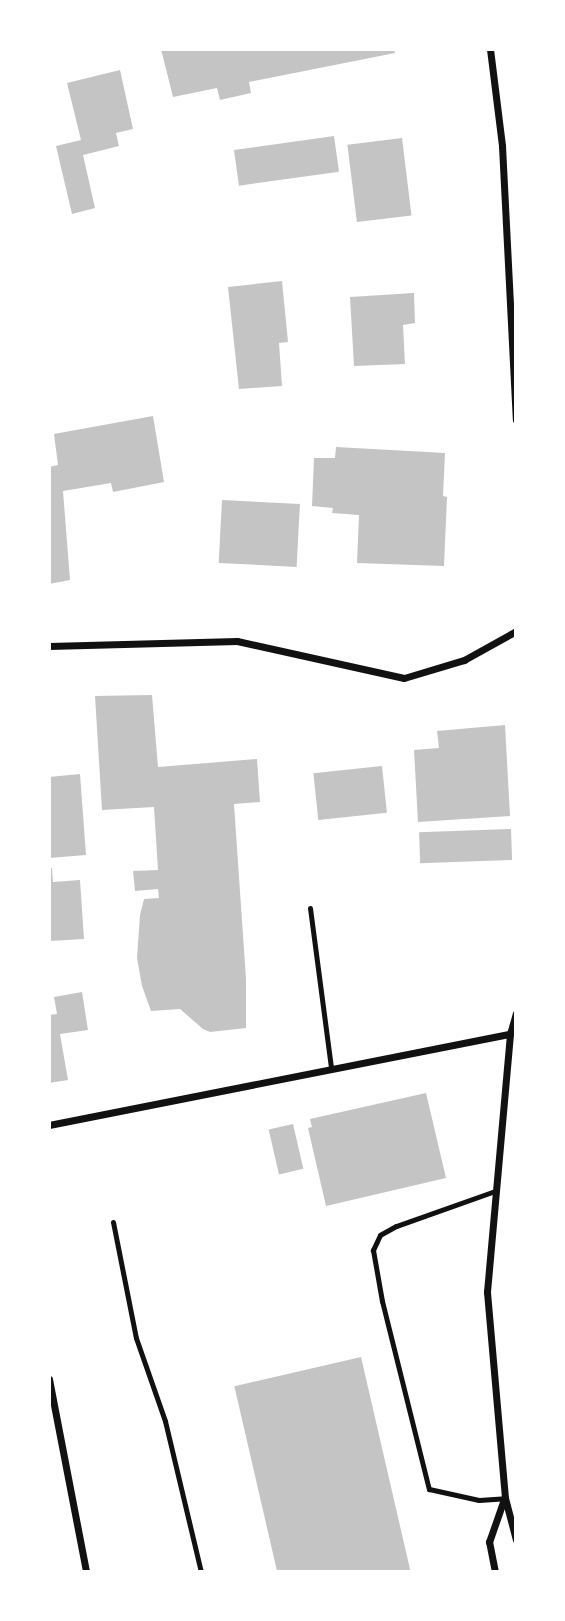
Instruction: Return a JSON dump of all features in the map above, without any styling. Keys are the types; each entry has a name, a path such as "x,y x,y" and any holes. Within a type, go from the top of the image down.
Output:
{"street":[{"path":"490,49 502,146 516,420"},
{"path":"49,646 237,641 404,677 464,660 516,631"},
{"path":"516,1013 510,1034 487,1292 505,1498 516,1539"},
{"path":"49,1125 510,1034"},
{"path":"49,1379 86,1572"},
{"path":"495,1572 489,1542 505,1498"}],"lane":[{"path":"310,908 331,1068"},
{"path":"495,1191 396,1226 380,1235 373,1250 429,1489 479,1500 505,1498"},
{"path":"113,1222 136,1338 165,1421 201,1572"}],"building":[{"path":"161,49 394,49 395,53 249,82 251,93 220,100 217,88 173,97"},
{"path":"120,70 133,129 116,133 119,146 83,155 95,208 72,214 56,146 81,140 67,83"},
{"path":"334,136 339,172 239,186 234,150"},
{"path":"402,138 412,215 357,222 347,145"},
{"path":"282,281 288,342 279,343 282,386 239,389 228,287"},
{"path":"414,293 415,323 403,325 405,364 354,366 350,297"},
{"path":"153,416 164,482 113,492 111,483 63,491 70,580 49,584 49,467 58,465 54,434"},
{"path":"336,447 445,453 443,496 447,497 444,566 357,563 359,515 332,513 333,508 312,506 314,458 335,458"},
{"path":"222,500 300,504 297,567 219,563"},
{"path":"152,695 158,767 257,759 260,802 234,804 246,979 246,1028 210,1032 180,1009 151,1011 142,986 137,958 140,915 144,899 159,898 158,889 135,891 133,871 158,870 154,807 102,810 95,696"},
{"path":"505,725 510,816 418,822 414,750 439,748 437,731"},
{"path":"382,766 387,813 318,820 313,773"},
{"path":"80,774 86,855 49,858 49,777"},
{"path":"511,829 512,860 420,863 419,832"},
{"path":"49,868 52,868 53,882 80,880 84,939 49,941"},
{"path":"82,992 88,1030 60,1034 68,1080 49,1083 49,1015 57,1014 54,997"},
{"path":"426,1093 446,1178 326,1206 308,1128 312,1127 310,1119"},
{"path":"293,1124 303,1169 279,1174 269,1130"},
{"path":"361,1357 411,1572 277,1572 234,1386"}]}
